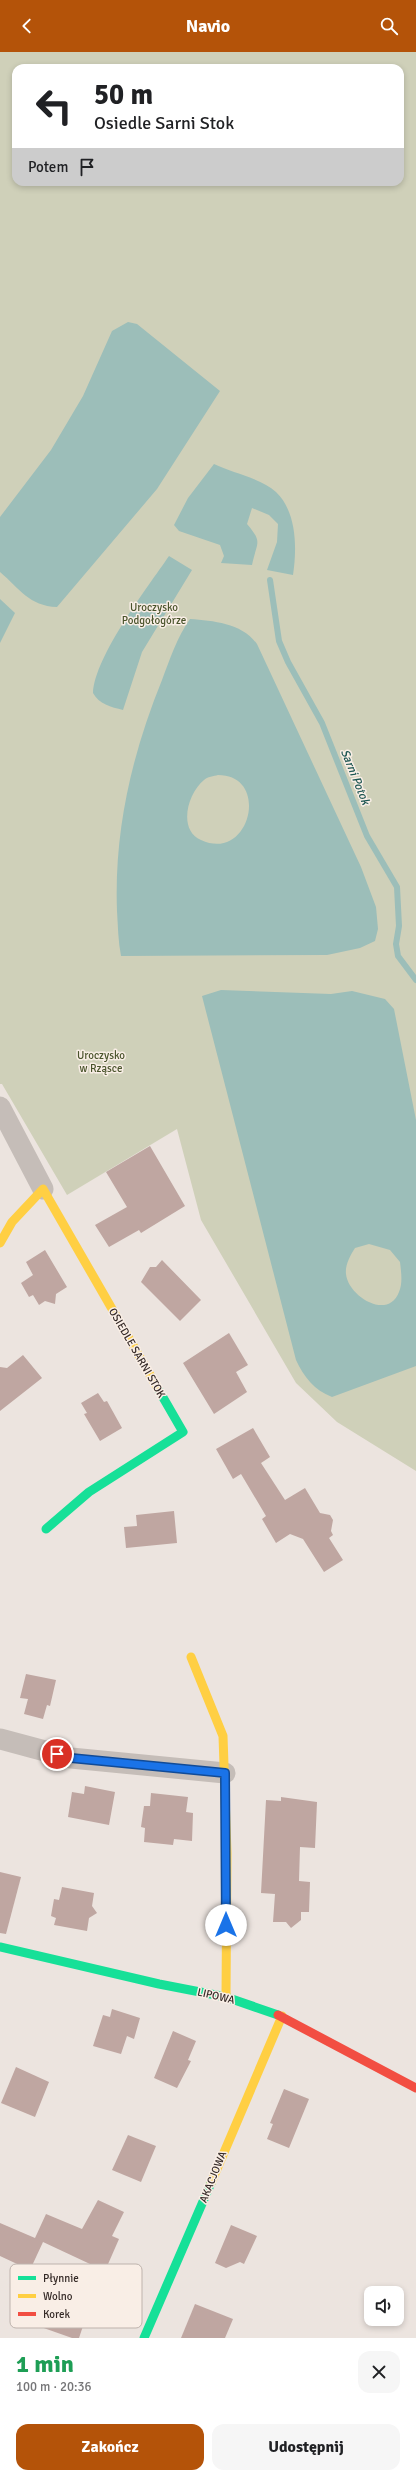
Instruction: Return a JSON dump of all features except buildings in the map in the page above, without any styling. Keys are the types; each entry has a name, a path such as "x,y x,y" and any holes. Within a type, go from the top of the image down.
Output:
{"street":[{"path":"0,1107 42,1189 12,1222 0,1243"},
{"name":"OSIEDLE SARNI STOK","path":"42,1189 183,1432 89,1492 46,1529"},
{"path":"191,1657 223,1736 227,1853 226,1997"},
{"path":"0,1740 71,1758 225,1773"},
{"name":"LIPOWA","path":"0,1946 159,1984 226,1997 282,2016 416,2088"},
{"name":"AKACJOWA","path":"144,2338 282,2016"}],"green space":[{"name":"Uroczysko Podgołogórze","path":"0,52 416,52 416,1471 337,1422 296,1383 201,1220 177,1129 67,1195 2,1084 0,1084"}],"water":[{"path":"128,322 137,324 220,391 157,489 57,607 39,604 26,596 0,572 0,517 51,450 83,396 112,331"},
{"path":"214,464 263,483 276,492 283,500 292,520 294,531 295,554 293,575 267,570 277,542 278,524 269,515 252,508 247,524 257,539 257,546 252,565 221,563 224,556 220,545 179,531 174,525 188,498"},
{"path":"169,556 192,570 142,652 123,710 110,706 99,700 93,693 96,678 103,660 112,642 136,604"},
{"path":"0,599 15,613 0,643"},
{"path":"190,619 218,622 236,627 251,637 257,644 361,867 376,907 378,929 375,941 360,948 327,955 121,956 117,911 117,881 122,822 127,793 151,708 174,648","holes":["218,775 234,779 245,788 249,802 248,816 242,830 232,840 218,844 201,840 194,835 189,828 187,820 193,794 198,786 209,777"]},
{"path":"221,990 331,994 352,991 385,999 394,1009 416,1120 416,1366 332,1397 315,1387 299,1366 296,1360 202,996","holes":["369,1244 390,1250 400,1262 401,1285 394,1300 386,1305 378,1305 369,1302 354,1290 348,1282 346,1267 355,1248"]}],"waterway":[{"name":"Sarni Potok","path":"270,580 279,641 288,662 322,723 367,836 397,887 399,926 396,944 398,956 416,980"}],"traffic: fast":[{"path":"46,1529 89,1492 183,1432 157,1387"},
{"path":"0,1947 159,1984 226,1997 278,2015"},
{"path":"144,2338 211,2183"}],"traffic: slow":[{"path":"0,1243 12,1222 43,1189 157,1387"},
{"path":"191,1657 223,1736 227,1853 226,1997"},
{"path":"211,2183 282,2016"}],"traffic: jam":[{"path":"278,2015 416,2088"}],"route":[{"path":"57,1754 71,1758 225,1773 227,1853 226,1925"}],"park label":[{"name":"Uroczysko w Rząsce","path":"101,1061"}]}
